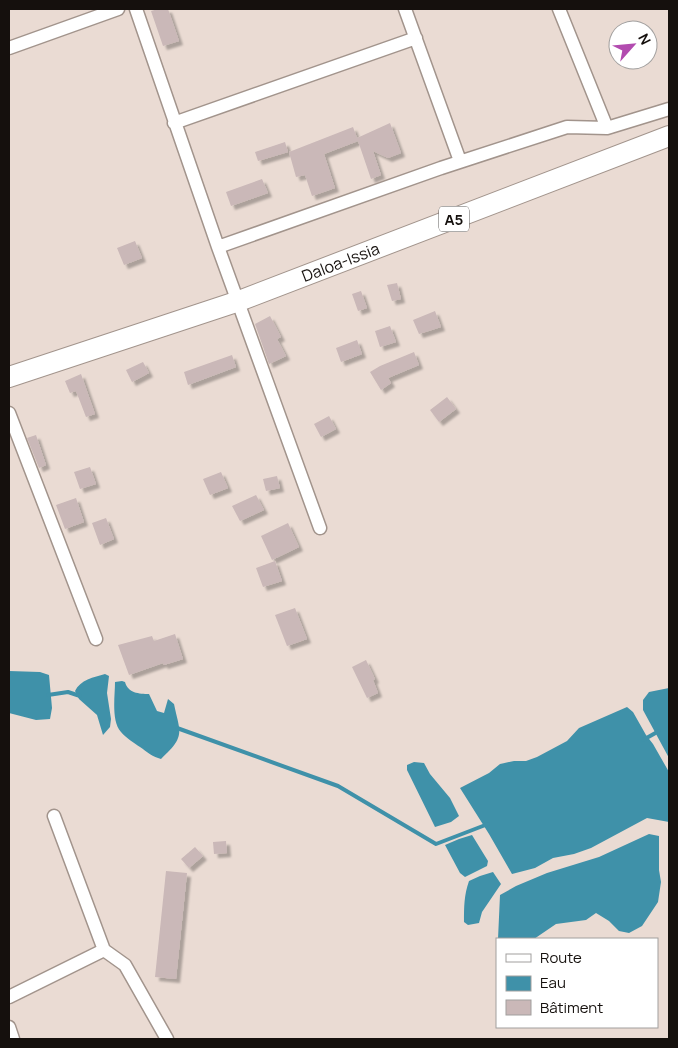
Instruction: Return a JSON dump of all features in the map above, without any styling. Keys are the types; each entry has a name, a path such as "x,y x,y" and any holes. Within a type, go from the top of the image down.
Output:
{"main road":[{"name":"Daloa-Issia","path":"10,375 239,301 669,136"}],"street":[{"path":"9,48 118,9"},
{"path":"136,9 174,123 320,528"},
{"path":"405,9 460,161"},
{"path":"559,9 607,128"},
{"path":"174,123 416,38"},
{"path":"218,247 460,161 567,127 607,128 669,109"},
{"path":"9,413 96,640"},
{"path":"54,816 104,950 125,965 167,1039"},
{"path":"9,997 104,950"},
{"path":"9,1027 13,1039"}],"water":[{"path":"9,671 40,672 49,675 52,708 50,719 36,720 9,713"},
{"path":"105,674 109,676 107,693 111,719 110,727 103,735 97,715 79,699 75,691 80,684"},
{"path":"115,682 125,682 131,691 149,694 157,711 164,713 168,699 174,704 179,728 178,739 161,759 130,740 118,727 114,708"},
{"path":"669,688 669,758 643,710 643,700 649,692"},
{"path":"627,707 633,712 669,772 669,822 647,818 591,848 553,858 535,868 512,874 460,788 489,773 500,764 526,761 537,757 567,741 579,728"},
{"path":"414,762 424,763 430,774 450,798 459,816 451,822 435,827 407,770 407,765"},
{"path":"649,834 659,836 661,882 658,902 642,926 629,933 619,931 609,921 596,913 586,920 556,924 535,938 498,938 500,895 547,873 599,857"},
{"path":"472,835 488,861 487,866 465,877 460,873 445,845"},
{"path":"493,872 501,884 482,912 479,923 468,925 464,922 464,911 469,881"}],"building":[{"path":"168,9 179,41 163,46 151,11"},
{"path":"390,123 401,153 388,158 373,151 381,175 371,179 358,141 324,154 335,188 312,196 305,175 296,177 289,152 353,127 357,138"},
{"path":"285,142 288,152 258,161 255,152"},
{"path":"262,179 268,193 231,206 226,192"},
{"path":"135,241 142,258 124,265 117,248"},
{"path":"397,283 401,299 392,301 387,285"},
{"path":"361,291 367,308 358,311 352,294"},
{"path":"435,311 441,327 419,334 413,320"},
{"path":"270,316 281,337 277,339 286,356 269,364 255,324"},
{"path":"390,326 396,342 380,347 375,331"},
{"path":"357,340 362,354 341,362 336,348"},
{"path":"414,352 419,365 388,378 391,383 381,390 370,372"},
{"path":"232,355 236,367 188,385 184,372"},
{"path":"143,362 149,373 132,382 126,370"},
{"path":"81,374 95,414 86,417 76,391 70,393 65,381"},
{"path":"447,397 456,409 439,422 430,410"},
{"path":"329,416 336,429 321,437 314,424"},
{"path":"36,435 46,465 39,468 27,438"},
{"path":"90,467 96,484 80,489 74,472"},
{"path":"221,472 228,488 210,495 203,479"},
{"path":"277,476 280,488 266,491 263,479"},
{"path":"256,495 264,510 240,521 232,506"},
{"path":"76,498 84,522 65,529 56,505"},
{"path":"106,518 114,539 100,545 92,523"},
{"path":"288,523 299,547 272,560 261,536"},
{"path":"275,561 282,581 263,587 256,568"},
{"path":"295,608 307,639 287,646 275,615"},
{"path":"175,634 183,659 164,665 163,663 129,675 118,645 152,636 154,641"},
{"path":"366,660 375,679 373,680 378,693 367,698 352,667"},
{"path":"226,841 227,853 214,854 213,842"},
{"path":"195,847 203,856 189,868 181,859"},
{"path":"166,871 187,873 176,979 155,977"}],"waterway":[{"path":"48,695 68,692 80,696"},
{"path":"177,728 338,786 436,844 488,824"},
{"path":"643,740 659,731"}]}
